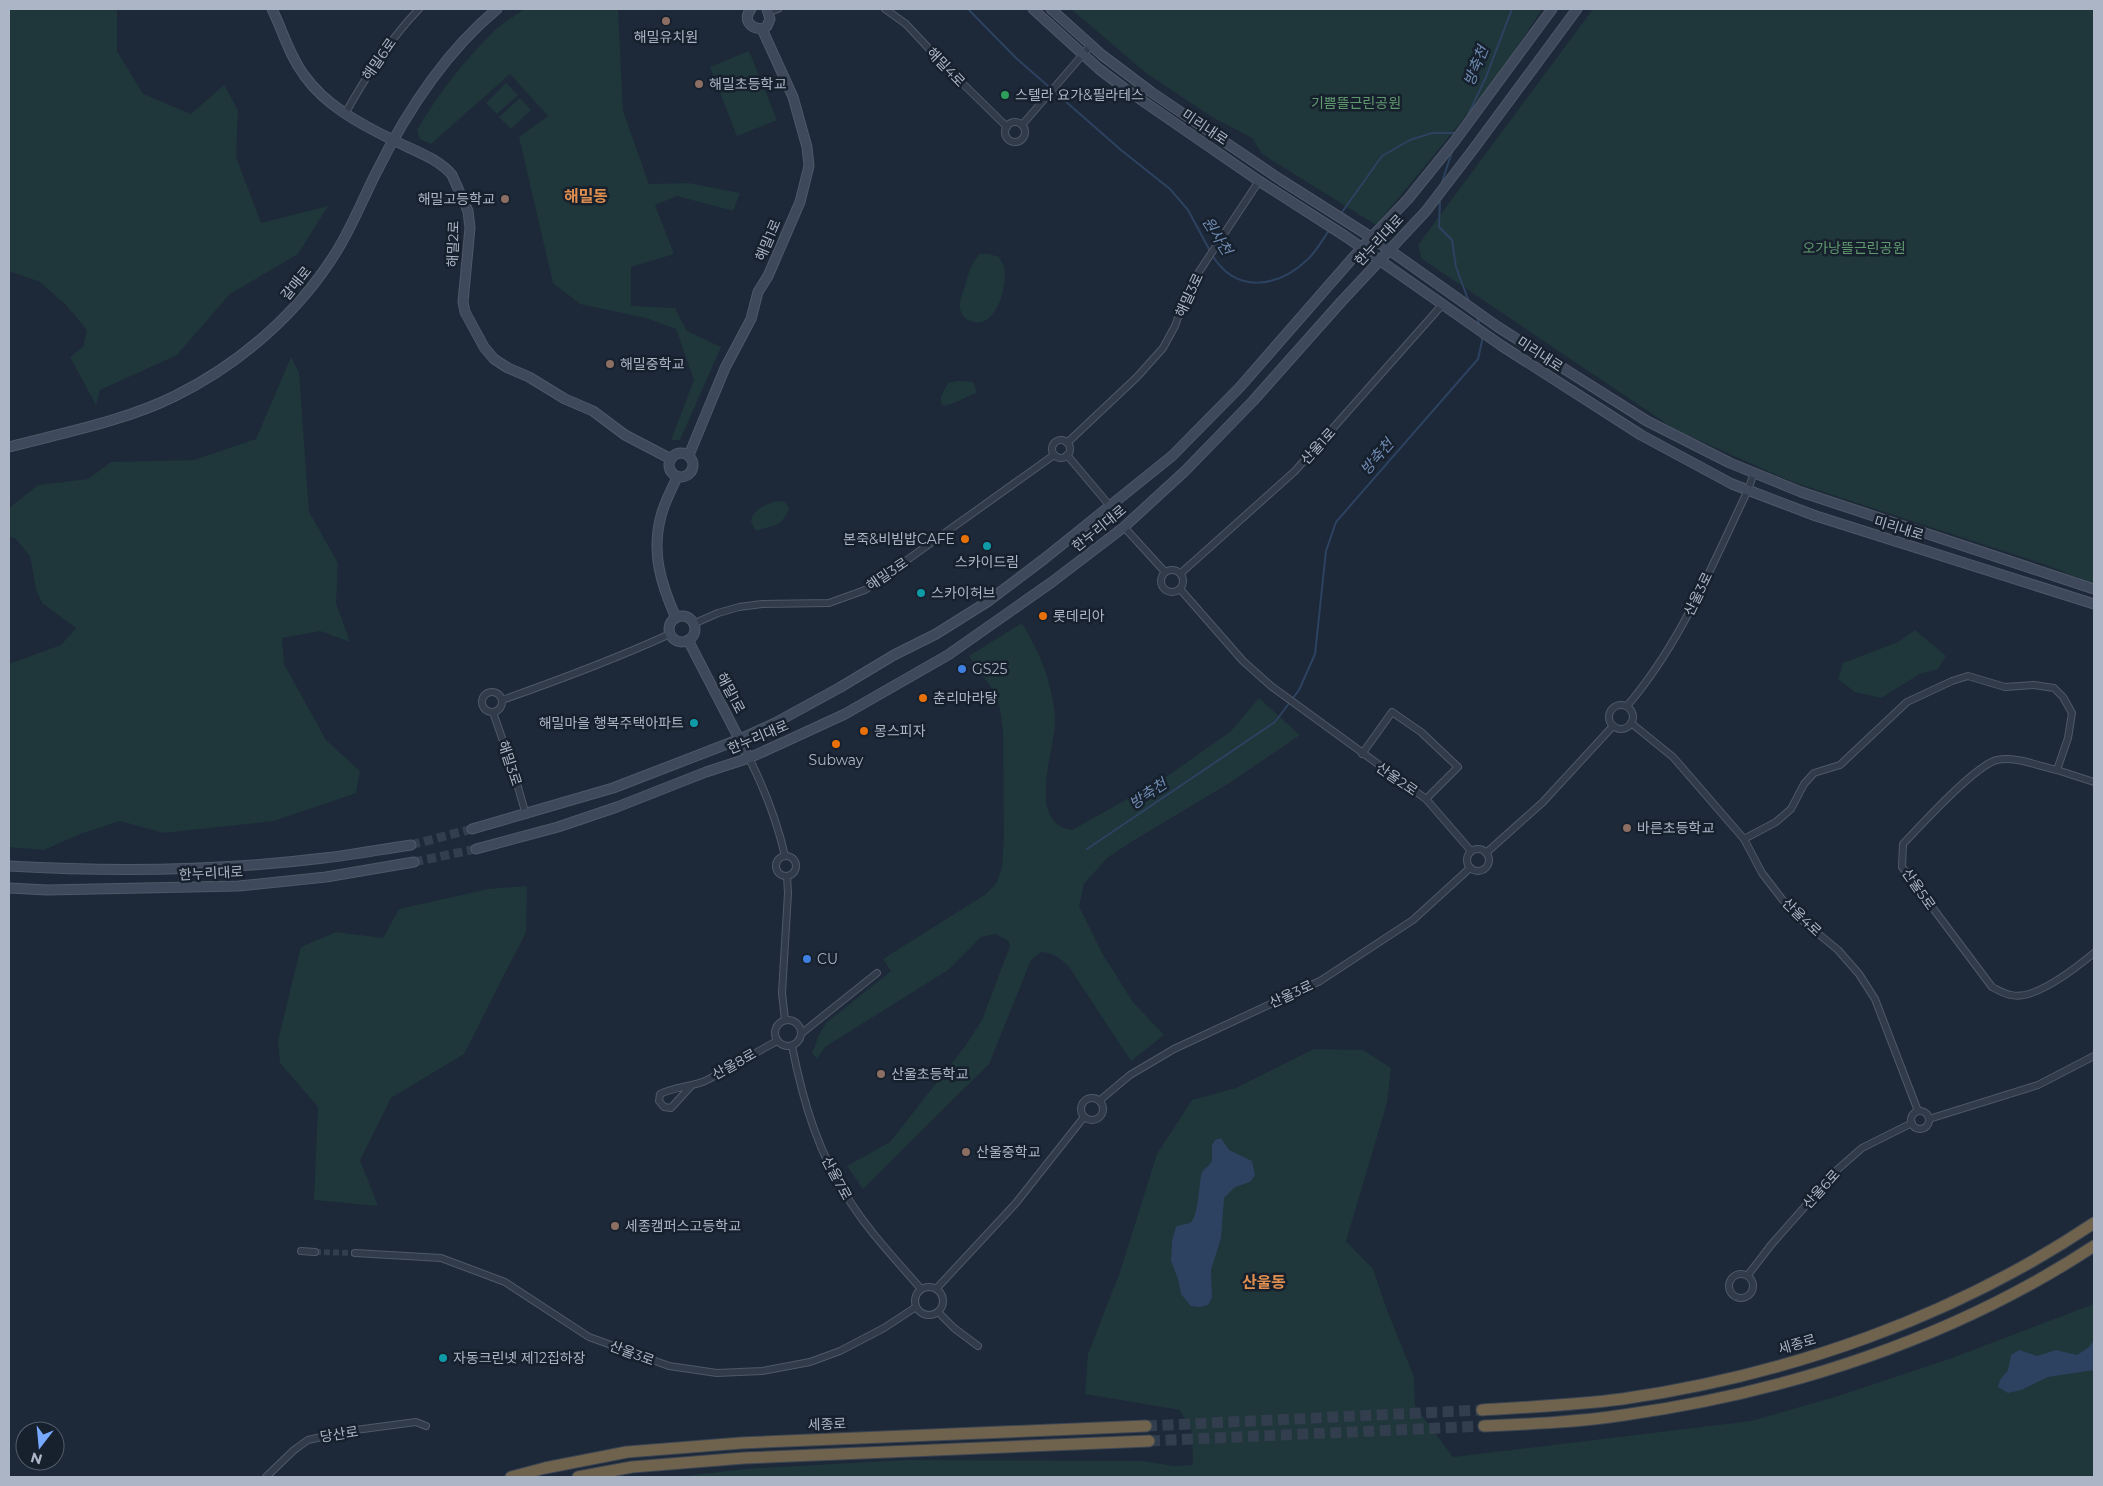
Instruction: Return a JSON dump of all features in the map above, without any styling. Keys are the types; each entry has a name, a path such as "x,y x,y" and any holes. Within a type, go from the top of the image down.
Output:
{"highway":[{"path":"1982,1290 2094,1214"},
{"name":"세종로","path":"1482,1410 1621,1399 1687,1388 1761,1370 1838,1348 1909,1322 1982,1290 2049,1253 2094,1223"},
{"path":"1988,1306 2056,1271 2094,1246"},
{"path":"1484,1426 1549,1423 1623,1416 1694,1404 1770,1386 1844,1365 1898,1345 2050,1280 2094,1254"},
{"name":"세종로","path":"512,1477 545,1468 627,1452 741,1443 1146,1426"},
{"path":"578,1477 632,1467 744,1458 1149,1441"}],"street":[{"name":"해밀2로","path":"272,9 304,75 320,93 345,114 422,154 448,171 468,211 470,228 468,266 463,292 465,312 474,331 494,359 565,399 593,411 626,435 671,459"},
{"name":"해밀6로","path":"345,114 377,61 419,9"},
{"name":"갈매로","path":"9,447 122,416 173,397 220,370 284,319 317,279 338,249 393,140 438,72 461,42 497,9"},
{"name":"해밀1로","path":"689,455 725,368 751,320 758,292 768,276 800,202 809,166 807,147 793,97 762,30 752,27 748,21 748,14 751,9"},
{"name":"해밀4로","path":"884,9 906,24 948,69 1007,126"},
{"name":"미리내로","path":"1034,9 1124,88 1259,181 1345,236 1502,346 1626,426 1709,473 1816,516 2094,604"},
{"name":"미리내로","path":"1051,9 1091,45 1151,92 1281,180 1371,237 1498,327 1647,421 1754,473 1830,502 2094,589"},
{"name":"한누리대로","path":"472,829 526,815 613,788 740,739 839,688 894,655 936,634 987,602 1172,456 1240,387 1361,248 1408,199 1460,134 1552,9"},
{"name":"한누리대로","path":"476,849 558,827 749,758 845,714 948,655 1052,582 1124,527 1185,470 1253,401 1379,260 1426,211 1472,152 1577,9"},
{"path":"762,30 769,23 771,10"},
{"path":"1022,125 1091,45"},
{"path":"1014,122 1022,125 1025,130 1025,136 1018,142 1012,142 1007,138 1005,132 1007,126 1014,122"},
{"name":"해밀3로","path":"1067,443 1137,378 1163,348 1175,326 1190,287 1200,268 1259,181"},
{"name":"산울1로","path":"1181,574 1295,471 1442,305"},
{"path":"1059,440 1067,443 1070,447 1067,455 1059,458 1054,455 1052,449 1054,443 1059,440"},
{"path":"678,453 689,455 694,462 692,470 687,476 677,476 670,469 671,459 678,453"},
{"name":"해밀3로","path":"693,624 718,613 739,607 762,604 829,603 865,590 1054,455"},
{"path":"1067,455 1110,506"},
{"name":"산울3로","path":"1626,706 1648,682 1684,623 1748,490 1754,473"},
{"path":"676,618 660,575 657,550 661,514 677,476"},
{"path":"1124,527 1165,572"},
{"path":"1173,570 1181,574 1184,582 1180,589 1170,592 1164,588 1161,581 1165,572 1173,570"},
{"name":"산울2로","path":"1180,589 1243,661 1272,686 1362,754 1426,799 1471,851"},
{"path":"686,617 693,624 694,631 688,640 680,641 670,634 670,623 676,618 686,617"},
{"path":"502,700 589,669 670,634"},
{"name":"해밀1로","path":"688,640 749,758"},
{"path":"1744,839 1776,822 1791,809 1804,784 1814,773 1840,765 1907,702 1952,681 1968,676 2005,687 2034,685 2054,688 2063,696 2072,713 2068,738 2057,770"},
{"path":"492,692 499,694 502,700 499,710 492,712 486,710 482,705 484,696 492,692"},
{"path":"1618,705 1626,706 1633,714 1631,723 1622,729 1613,726 1609,717 1612,709 1618,705"},
{"name":"해밀3로","path":"492,712 514,773 526,815"},
{"path":"1362,754 1392,712 1421,732 1458,766 1426,799"},
{"name":"산울4로","path":"1631,723 1673,757 1744,839 1762,873 1792,912 1838,950 1859,974 1875,999 1918,1111"},
{"path":"1486,852 1543,802 1613,726"},
{"path":"749,758 766,794 778,828 785,856"},
{"name":"산울5로","path":"2094,782 2057,770 2011,760 1996,760 1971,776 1902,844 1902,866 1992,987 2012,996 2036,992 2073,971 2094,953"},
{"name":"한누리대로","path":"9,866 149,870 237,866 324,858 411,845"},
{"path":"1478,848 1486,852 1489,861 1486,868 1480,871 1470,868 1467,858 1471,851 1478,848"},
{"path":"785,856 794,859 797,865 793,874 787,876 780,874 776,866 779,859 785,856"},
{"name":"한누리대로","path":"9,888 57,890 239,886 326,878 414,862"},
{"name":"산울3로","path":"1099,1101 1130,1075 1174,1049 1320,981 1413,920 1470,868"},
{"path":"785,1020 782,993 788,892 787,876"},
{"path":"785,1020 776,1028 776,1041 783,1046 792,1046 799,1041 802,1033 877,974"},
{"path":"785,1020 795,1022 802,1033"},
{"name":"산울8로","path":"691,1086 706,1080 776,1041"},
{"name":"산울7로","path":"792,1046 800,1089 818,1140 829,1164 850,1202 867,1227 921,1289"},
{"path":"1929,1119 2038,1085 2094,1056"},
{"path":"691,1086 671,1108 664,1107 659,1101 660,1094 666,1091 691,1086"},
{"path":"1089,1099 1099,1101 1104,1110 1100,1117 1094,1120 1084,1117 1081,1109 1084,1102 1089,1099"},
{"path":"1918,1111 1924,1112 1929,1119 1928,1124 1923,1128 1917,1128 1912,1123 1912,1116 1918,1111"},
{"path":"937,1288 1016,1203 1084,1117"},
{"name":"산울6로","path":"1748,1275 1771,1245 1838,1169 1862,1148 1912,1123"},
{"path":"301,1251 315,1252"},
{"name":"산울3로","path":"355,1253 441,1258 505,1282 589,1337 668,1366 717,1374 762,1371 810,1362 840,1351 884,1328 916,1307"},
{"path":"928,1286 937,1288 944,1300 938,1312 928,1315 919,1311 916,1307 915,1298 921,1289 928,1286"},
{"path":"938,1312 954,1328 978,1346"},
{"name":"당산로","path":"266,1477 294,1450 308,1440 348,1431 416,1422 426,1426"}],"green space":[{"path":"9,9 117,9 117,51 143,94 191,114 224,85 238,110 236,157 261,223 328,206 298,254 230,294 177,355 100,390 96,405 70,357 83,347 87,330 66,305 40,282 9,271"},
{"path":"525,9 618,9 623,111 649,184 688,183 740,193 733,211 677,196 655,205 674,254 631,267 631,306 675,308 687,331 721,347 680,440 671,440 694,380 676,329 646,318 580,304 553,283 519,137 548,116 510,74 431,144 420,139 417,130 453,77 496,29"},
{"name":"기쁨뜰근린공원","path":"1071,9 1542,9 1484,93 1376,225 1262,154 1252,138 1212,117 1146,73"},
{"name":"오가낭뜰근린공원","path":"1593,9 2094,9 2094,584 2049,566 1790,481 1676,430 1422,259 1418,245"},
{"path":"749,51 777,120 737,136 710,67"},
{"path":"506,83 518,95 497,114 486,103"},
{"path":"520,98 531,110 511,129 499,117"},
{"path":"980,254 999,257 1004,267 1005,280 1000,301 993,314 985,321 972,322 967,320 961,313 960,303 970,270"},
{"path":"291,357 299,372 309,512 338,563 336,603 350,642 320,631 282,638 284,664 326,740 360,771 356,793 274,821 163,833 120,821 80,834 44,850 9,847 9,664 61,645 76,628 42,603 36,589 30,556 15,538 9,537 9,508 38,485 88,479 111,462 194,460 256,439"},
{"path":"958,381 973,382 977,392 944,406 941,403 941,397 948,383"},
{"path":"777,501 785,502 789,508 784,519 777,524 756,531 751,522 754,514 760,508"},
{"path":"1022,623 1044,667 1051,690 1055,729 1046,781 1046,798 1049,813 1057,824 1072,830 1163,779 1230,732 1259,698 1300,735 1228,784 1107,858 1084,884 1079,906 1102,953 1133,1002 1164,1035 1131,1061 1069,967 1056,956 1041,952 1031,960 989,1064 863,1189 847,1166 890,1142 966,1045 982,1020 1010,946 1009,941 995,934 981,937 948,970 825,1047 817,1059 812,1053 826,1023 891,971 883,959 986,894 997,882 1002,867 1004,838 1003,730 1000,709 995,693 969,656"},
{"path":"1915,630 1946,656 1938,669 1920,674 1881,698 1855,692 1838,679 1843,663 1898,642"},
{"path":"527,886 526,932 464,1054 391,1098 360,1160 378,1206 314,1200 318,1107 280,1063 278,1040 301,947 336,932 383,938 399,909 488,889"},
{"path":"1314,1049 1363,1050 1391,1068 1387,1103 1346,1241 1373,1269 1414,1377 1415,1406 1453,1457 1751,1421 1835,1397 1952,1358 2094,1304 2094,1477 676,1477 745,1469 905,1460 1143,1461 1173,1466 1193,1465 1192,1432 1180,1410 1085,1394 1088,1354 1120,1272 1157,1154 1192,1100 1236,1088"}],"water":[{"path":"1221,1138 1229,1150 1252,1161 1255,1175 1250,1182 1235,1187 1224,1198 1221,1238 1211,1270 1212,1298 1208,1305 1200,1307 1191,1306 1181,1294 1171,1261 1172,1241 1176,1227 1189,1223 1193,1219 1197,1207 1202,1174 1212,1161 1212,1145 1215,1140"},
{"path":"2094,1340 2094,1370 2048,1377 2021,1390 2008,1393 1998,1387 2000,1380 2008,1370 2011,1355 2019,1350 2037,1356 2056,1350 2077,1355 2089,1347"}],"waterway":[{"name":"원사천","path":"968,9 1016,58 1121,150 1170,189 1188,210 1210,251"},
{"name":"방축천","path":"1468,115 1486,77 1512,9"},
{"name":"원사천","path":"1340,215 1382,156 1410,140 1432,133 1457,133"},
{"name":"방축천","path":"1441,185 1452,152"},
{"name":"방축천","path":"1440,200 1439,227 1452,240 1456,267 1469,302"},
{"name":"원사천","path":"1212,255 1222,268 1233,276 1257,283 1270,281 1283,277 1307,260 1330,229"},
{"name":"방축천","path":"1477,317 1480,327"},
{"name":"방축천","path":"1087,849 1275,722 1299,690 1315,654 1326,551 1336,522 1478,359 1482,336"}],"tunnel":[{"path":"411,845 472,829"},
{"path":"414,862 476,849"},
{"path":"315,1252 355,1253"},
{"path":"1146,1426 1482,1410"},
{"path":"1149,1441 1484,1426"}],"place":[{"name":"해밀유치원","path":"666,21"},
{"name":"해밀초등학교","path":"699,84"},
{"name":"스텔라 요가&필라테스","path":"1005,95"},
{"name":"해밀고등학교","path":"505,199"},
{"name":"해밀중학교","path":"610,364"},
{"name":"본죽&비빔밥CAFE","path":"965,539"},
{"name":"스카이드림","path":"987,546"},
{"name":"스카이허브","path":"921,593"},
{"name":"롯데리아","path":"1043,616"},
{"name":"GS25","path":"962,669"},
{"name":"춘리마라탕","path":"923,698"},
{"name":"해밀마을 행복주택아파트","path":"694,723"},
{"name":"몽스피자","path":"864,731"},
{"name":"Subway","path":"836,744"},
{"name":"바른초등학교","path":"1627,828"},
{"name":"CU","path":"807,959"},
{"name":"산울초등학교","path":"881,1074"},
{"name":"산울중학교","path":"966,1152"},
{"name":"세종캠퍼스고등학교","path":"615,1226"},
{"name":"자동크린넷 제12집하장","path":"443,1358"}],"district":[{"name":"해밀동","path":"586,196"},
{"name":"산울동","path":"1264,1282"}]}
